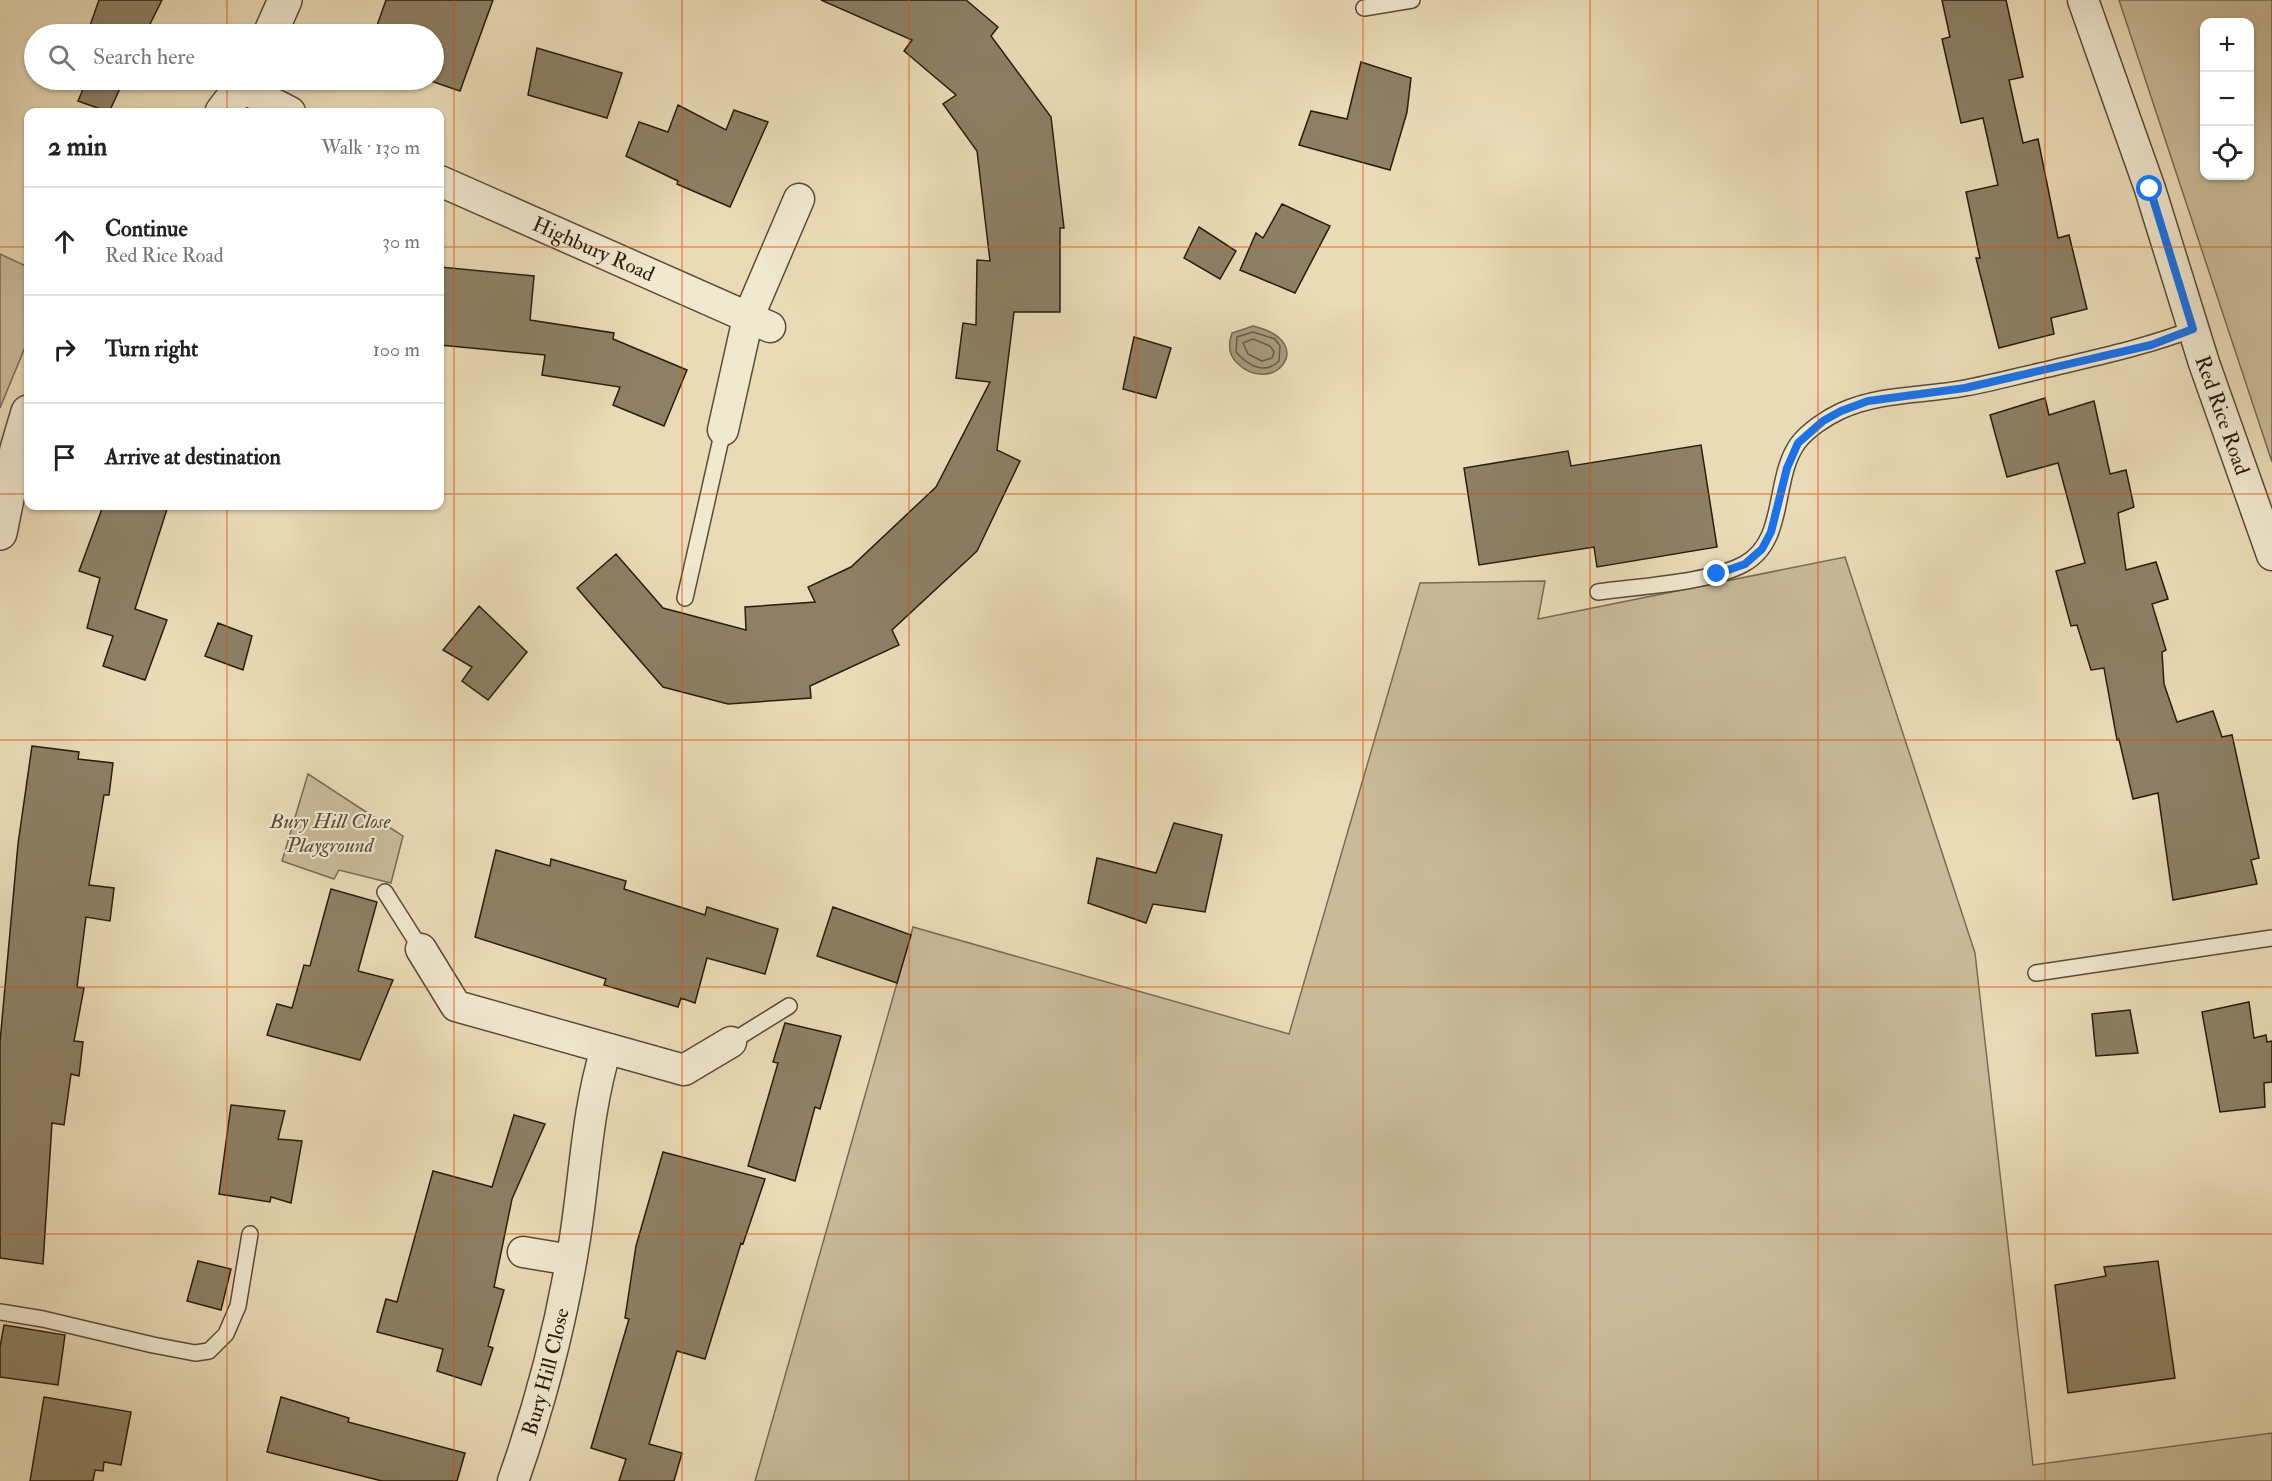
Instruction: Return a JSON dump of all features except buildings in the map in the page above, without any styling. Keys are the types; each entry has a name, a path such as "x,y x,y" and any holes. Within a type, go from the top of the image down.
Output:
{"street":[{"path":"274,24 284,0"},
{"name":"Red Rice Road","path":"2084,0 2150,189 2193,329 2272,555"},
{"path":"236,93 279,108"},
{"name":"Highbury Road","path":"444,183 759,322"},
{"path":"723,430 800,199"},
{"path":"0,533 16,449 24,424"},
{"path":"421,949 456,1006 684,1070 731,1042"},
{"name":"Bury Hill Close","path":"513,1481 540,1401 571,1260 591,1102 606,1049"},
{"path":"524,1252 571,1260"}],"lane":[{"path":"1364,9 1412,0"},
{"path":"1598,592 1717,574 1745,564 1762,549 1771,532 1787,468 1798,443 1823,421 1841,411 1868,401 1965,388 2151,345 2193,329"},
{"path":"685,598 723,430"},
{"path":"385,892 421,949"},
{"path":"2036,973 2272,938"},
{"path":"731,1042 789,1006"},
{"path":"0,1312 44,1319 195,1353 209,1351 226,1335 238,1306 250,1234"}],"green space":[{"path":"2119,0 2272,0 2272,462"},
{"path":"0,254 24,265 24,350 0,408"},
{"path":"1845,557 1975,953 2033,1465 2272,1433 2272,1481 755,1481 913,927 1289,1034 1420,583 1545,581 1538,619"},
{"name":"Bury Hill Close Playground","path":"308,774 403,836 391,883 339,870 334,879 282,861"}],"water":[{"path":"1253,326 1273,334 1284,343 1287,354 1284,364 1276,371 1264,374 1251,372 1237,363 1232,356 1229,345 1232,333"}],"route":[{"path":"1717,574 1745,564 1762,549 1771,532 1787,468 1798,443 1823,421 1841,411 1868,401 1965,388 2151,345 2193,329 2150,189"}]}
